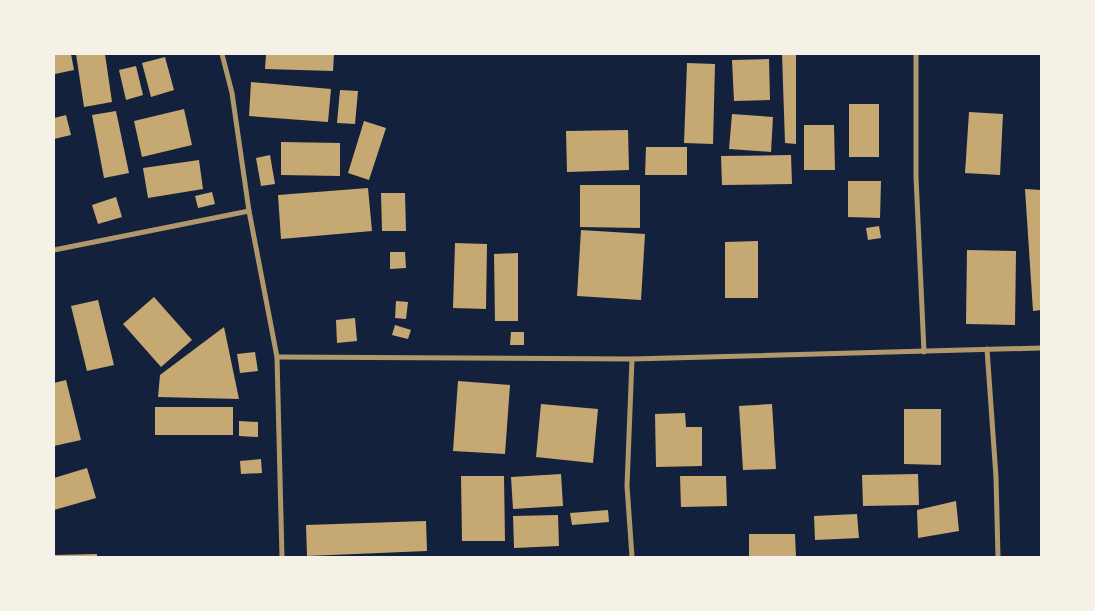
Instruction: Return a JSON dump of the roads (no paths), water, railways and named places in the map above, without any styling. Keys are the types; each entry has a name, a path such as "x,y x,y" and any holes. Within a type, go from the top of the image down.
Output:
{"street":[{"path":"222,54 232,93 249,212 277,357 282,557"},
{"path":"916,54 916,177 924,352"},
{"path":"54,250 249,212"},
{"path":"277,357 632,359 1041,348"},
{"path":"987,349 996,477 998,557"},
{"path":"632,359 627,486 632,557"}]}
